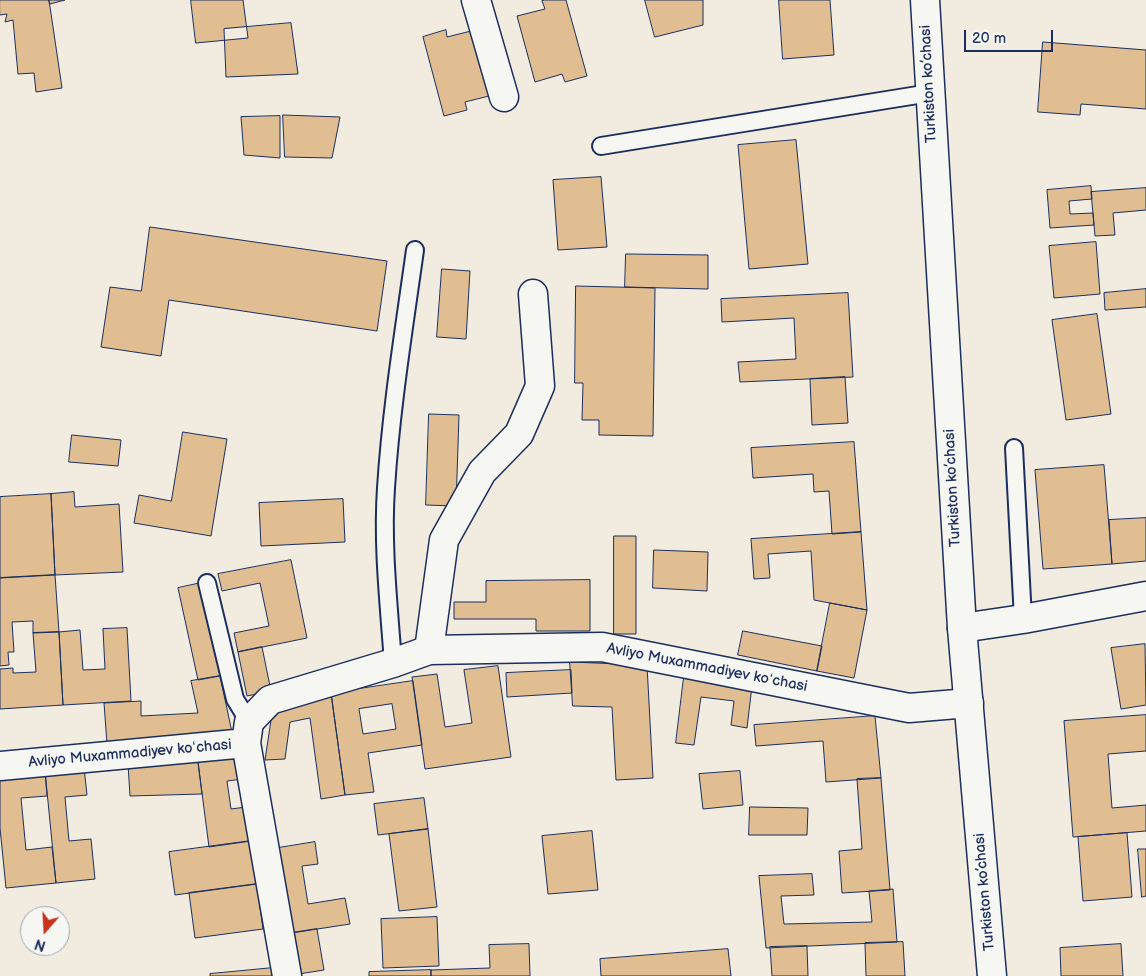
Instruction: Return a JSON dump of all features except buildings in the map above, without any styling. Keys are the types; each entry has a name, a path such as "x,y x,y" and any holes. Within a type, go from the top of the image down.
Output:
{"street":[{"path":"476,0 504,97"},
{"name":"Turkiston ko’chasi","path":"924,0 962,628 992,976"},
{"path":"429,650 444,540 482,472 519,434 540,386 533,294"},
{"path":"962,628 1023,619 1146,596"},
{"name":"Avliyo Muxammadiyev koʻchasi","path":"0,766 248,733 270,700 393,663 429,650 602,647 909,708 969,703"},
{"path":"248,733 287,976"}],"lane":[{"path":"601,146 930,93"},
{"path":"393,663 386,574 386,490 398,365 416,250"},
{"path":"1014,448 1023,619"},
{"path":"207,583 235,699 248,733"}]}
